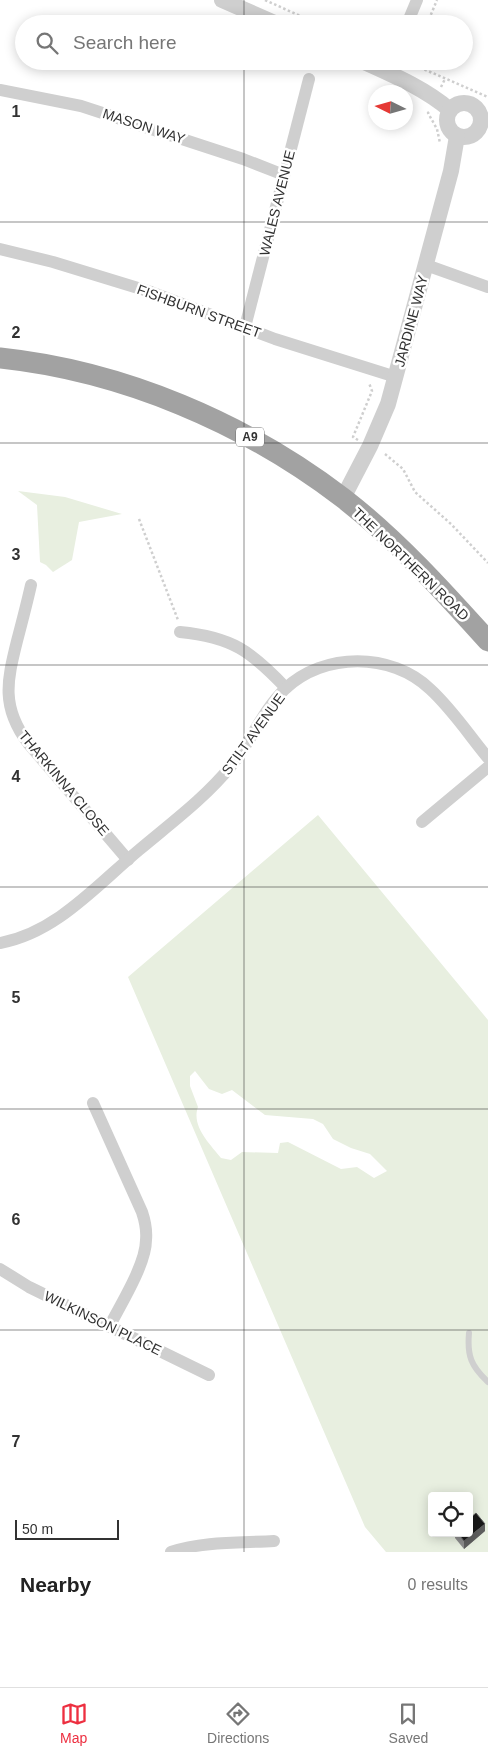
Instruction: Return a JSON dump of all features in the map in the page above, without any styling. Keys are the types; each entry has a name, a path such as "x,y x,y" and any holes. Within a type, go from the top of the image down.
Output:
{"highway":[{"name":"THE NORTHERN ROAD","path":"0,358 77,372 171,401 231,427 262,444 343,498 402,551 488,641"}],"street":[{"path":"222,0 242,4 261,15"},
{"path":"411,15 417,0"},
{"path":"394,70 409,82 436,98 450,110"},
{"name":"WALES AVENUE","path":"245,327 309,79"},
{"name":"MASON WAY","path":"0,90 81,106 243,159 284,175"},
{"path":"459,103 471,104 480,111 485,122 473,135 468,137 457,136 449,130 447,120 450,110 459,103"},
{"name":"JARDINE WAY","path":"343,498 370,446 388,404 451,170 457,136"},
{"name":"FISHBURN STREET","path":"0,249 53,262 118,282 284,341 396,377"},
{"path":"426,265 488,287"},
{"name":"THARKINNA CLOSE","path":"31,585 8,680 8,699 12,716 28,743 128,860"},
{"path":"180,632 218,638 236,646 264,665 286,688"},
{"name":"STILT AVENUE","path":"0,943 27,936 59,918 215,786 245,747 268,709 286,688 316,670 344,662 367,662 394,668 413,676 430,688 488,758"},
{"path":"422,822 488,767"},
{"path":"94,1103 142,1212 146,1231 146,1246 141,1262 109,1327"},
{"name":"WILKINSON PLACE","path":"0,1269 29,1287 208,1375"},
{"path":"171,1552 274,1541"}],"lane":[{"path":"469,1333 468,1352 470,1361 488,1382"}],"path":[{"path":"266,0 298,15"},
{"path":"431,15 437,0"},
{"path":"425,70 488,97"},
{"path":"442,85 445,79"},
{"path":"431,109 428,113 437,129 440,150"},
{"path":"361,441 353,437 372,391 372,386 365,381"},
{"path":"386,454 403,469 415,492 451,524 488,562"},
{"path":"139,519 177,615 180,632"}],"green space":[{"path":"18,491 65,497 122,514 79,522 72,560 53,572 40,562 37,505"},
{"path":"318,815 488,1020 488,1552 386,1552 365,1527 128,977","holes":["195,1071 209,1089 222,1094 232,1090 265,1115 313,1119 323,1124 333,1139 351,1148 370,1154 387,1171 374,1178 357,1167 341,1169 288,1142 280,1143 278,1153 242,1152 231,1160 221,1158 199,1128 197,1121 198,1107 190,1086 190,1076"]}],"building":[{"path":"476,1513 485,1524 473,1534 473,1516"},
{"path":"461,1537 469,1537 464,1541"}]}
